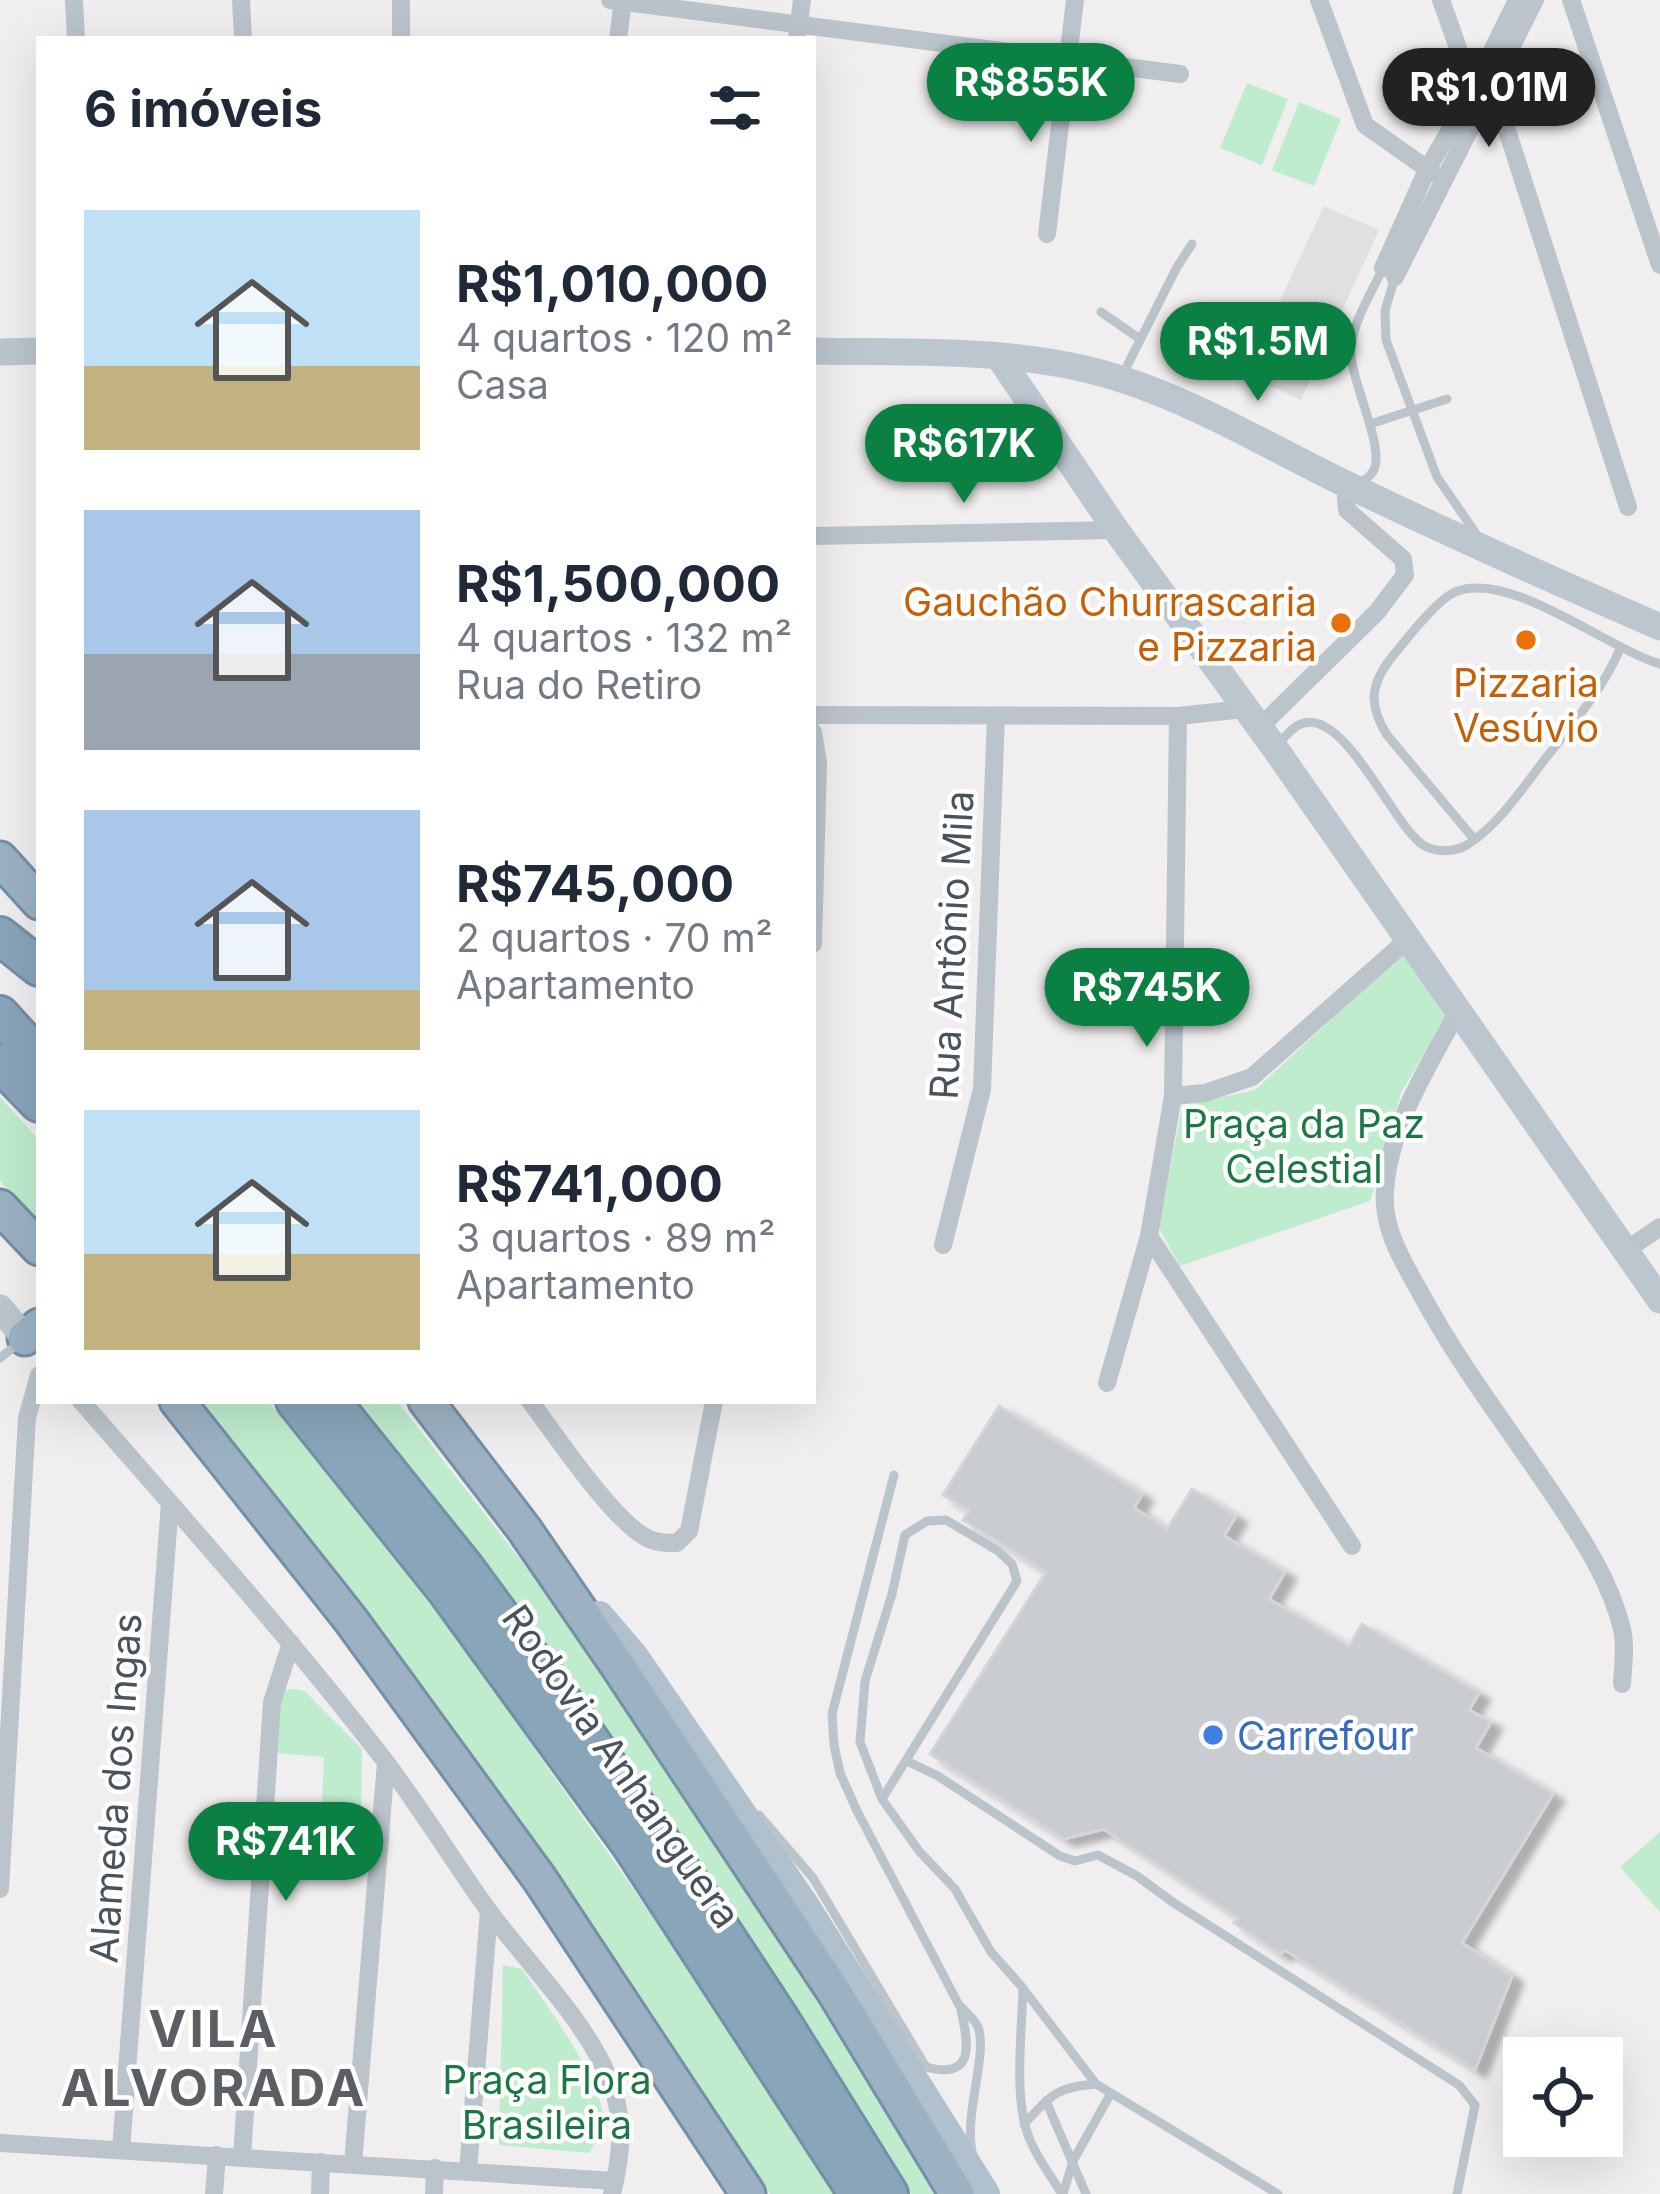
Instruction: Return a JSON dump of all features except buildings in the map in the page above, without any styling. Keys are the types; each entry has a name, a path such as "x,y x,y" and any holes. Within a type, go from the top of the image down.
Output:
{"highway":[{"path":"0,859 36,899"},
{"path":"0,936 36,965"},
{"path":"0,1016 36,1055"},
{"path":"0,1063 36,1100"},
{"path":"0,1208 36,1245"},
{"path":"179,1404 350,1618 539,1878 748,2194"},
{"name":"Rodovia Anhanguera","path":"297,1404 446,1589 632,1845 858,2194"},
{"name":"Rodovia Anhanguera","path":"333,1404 465,1568 697,1892 889,2194"},
{"path":"428,1404 524,1529 975,2193"}],"main road":[{"path":"0,352 36,351"},
{"path":"816,351 999,356 1056,363 1121,379 1214,417 1352,488 1660,627"},
{"path":"999,356 1116,530 1660,1300"},
{"path":"0,1308 26,1344"},
{"path":"524,1529 634,1657 712,1768 859,1990 975,2193"}],"street":[{"path":"74,0 76,36"},
{"path":"242,0 243,36"},
{"path":"401,0 401,36"},
{"path":"798,33 802,0"},
{"path":"1047,234 1075,0"},
{"path":"1318,0 1365,125 1435,175"},
{"path":"1441,0 1479,95 1504,122 1628,507"},
{"path":"1479,95 1517,0"},
{"path":"1389,273 1435,175 1535,0"},
{"path":"1571,0 1660,265"},
{"path":"618,36 619,1 798,33 1180,74"},
{"path":"816,715 1178,716 1259,728 1377,612 1405,575 1403,559 1347,510 1346,498 1352,488"},
{"path":"816,536 1116,530"},
{"name":"Rua Antônio Mila","path":"943,1245 982,1089 997,716"},
{"path":"1107,1383 1149,1236 1173,1096 1178,716"},
{"path":"816,751 816,851"},
{"path":"1173,1096 1204,1093 1252,1077 1407,940"},
{"path":"1457,1013 1416,1088 1389,1157 1384,1195 1391,1238 1445,1339 1594,1556 1623,1635 1622,1684"},
{"path":"1625,1251 1660,1227"},
{"path":"1149,1236 1352,1546"},
{"path":"0,1889 27,1418 36,1386"},
{"path":"0,2143 468,2170 618,2190 621,2117 610,2082 580,2027 489,1911 386,1763 291,1643 84,1404"},
{"path":"532,1404 599,1492 638,1533 654,1542 676,1543 688,1531 713,1404"},
{"name":"Alameda dos Ingas","path":"122,2150 170,1503"},
{"path":"242,2157 272,1702 291,1643"},
{"path":"352,2164 386,1763"},
{"path":"468,2170 489,1911"},
{"path":"214,2194 218,2156"},
{"path":"320,2194 321,2162"},
{"path":"434,2194 435,2168"}],"lane":[{"path":"1121,379 1192,244"},
{"path":"1389,273 1386,340 1411,412 1437,478 1488,549"},
{"path":"1352,488 1372,474 1376,465 1351,347 1356,328 1389,273"},
{"path":"1100,312 1140,339"},
{"path":"1370,424 1447,399"},
{"path":"1474,839 1375,716 1374,692 1381,671 1431,613 1453,593 1480,587 1575,620 1620,649 1660,664"},
{"path":"1259,728 1311,721 1329,726 1422,844 1444,852 1463,848 1494,824 1571,726 1620,649"},
{"path":"894,1475 832,1714 834,1745 857,1811 959,2005 978,2027 980,2046 970,2107 975,2193"},
{"path":"882,1799 1016,1581 1012,1564 998,1551 946,1520 927,1521 905,1535 865,1682 860,1742 882,1799 919,1851 955,1889 991,1952 1096,2084 1278,2194"},
{"path":"877,1550 903,1542"},
{"path":"908,1761 1060,1856 1075,1861 1098,1855 1137,1876 1459,2085 1474,2105 1456,2194"},
{"path":"712,1768 813,1878 926,2068 942,2072 964,2061 968,2048 959,2005"},
{"path":"1023,1988 1024,2124 1062,2194"},
{"path":"1024,2124 1055,2092 1096,2084"},
{"path":"1062,2194 1073,2161 1111,2093"},
{"path":"1046,2102 1086,2194"}],"shaded area":[{"path":"1324,206 1379,230 1301,400 1246,374"}],"green space":[{"path":"1247,83 1288,99 1262,165 1220,148"},
{"path":"1299,102 1341,119 1314,186 1272,170"},
{"name":"Praça da Paz Celestial","path":"1405,951 1445,1017 1401,1093 1370,1201 1180,1266 1159,1228 1182,1106 1255,1090"},
{"path":"0,1097 36,1137 36,1221 0,1181"},
{"path":"193,1404 270,1404 477,1662 673,1945 736,2024 843,2194 770,2194 629,1978 372,1619"},
{"path":"360,1404 399,1404 578,1634 799,1965 936,2194 911,2194 717,1888 578,1690"},
{"path":"282,1690 306,1692 362,1749 361,1808 322,1806 324,1757 275,1753"},
{"path":"1660,1832 1660,1912 1620,1867"},
{"name":"Praça Flora Brasileira","path":"503,1965 522,1969 597,2092 603,2128 589,2153 499,2145"}],"place":[{"name":"Gauchão Churrascaria e Pizzaria","path":"1341,623"},
{"name":"Pizzaria Vesúvio","path":"1526,640"},
{"name":"Carrefour","path":"1213,1735"}],"district":[{"name":"VILA ALVORADA","path":"214,2057"}]}
